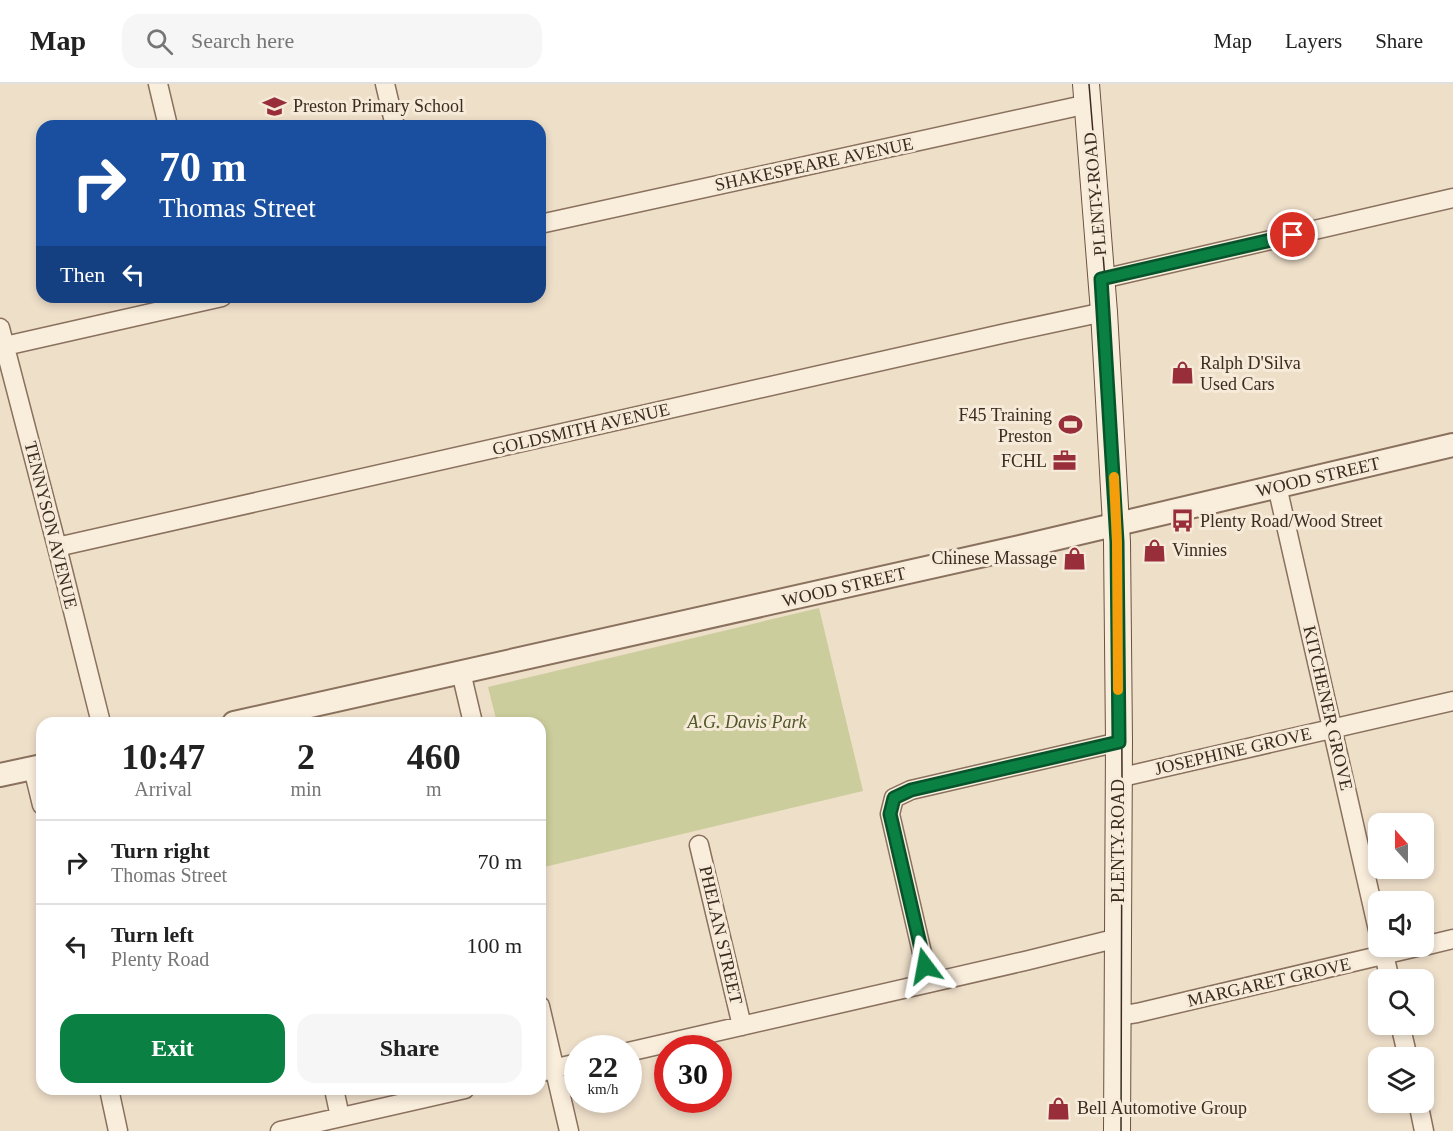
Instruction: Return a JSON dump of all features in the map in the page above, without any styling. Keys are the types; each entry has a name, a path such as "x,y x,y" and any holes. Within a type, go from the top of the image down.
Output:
{"main road":[{"name":"PLENTY ROAD","path":"1087,94 1117,524 1119,742 1117,1131"}],"street":[{"path":"158,84 167,120"},
{"path":"385,84 394,120"},
{"name":"SHAKESPEARE AVENUE","path":"546,223 1087,94"},
{"path":"1101,279 1453,198"},
{"path":"5,346 192,303"},
{"name":"GOLDSMITH AVENUE","path":"57,548 1104,312"},
{"name":"TENNYSON AVENUE","path":"0,328 99,717"},
{"name":"WOOD STREET","path":"264,717 1009,550 1453,445"},
{"name":"KITCHENER GROVE","path":"1277,486 1369,891"},
{"path":"461,672 472,717"},
{"name":"JOSEPHINE GROVE","path":"1118,778 1453,701"},
{"path":"928,983 890,814 894,798 911,790 1119,742"},
{"path":"0,775 36,767"},
{"name":"PHELAN STREET","path":"699,845 742,1026"},
{"path":"642,1049 1118,938"},
{"name":"MARGARET GROVE","path":"1434,943 1453,939"},
{"name":"MARGARET GROVE","path":"1117,1016 1368,955"},
{"path":"564,1066 547,1070 569,1131"},
{"path":"110,1095 118,1131"},
{"path":"335,1095 340,1117"},
{"path":"280,1131 438,1095"},
{"path":"1420,1113 1424,1131"}],"green space":[{"name":"A.G. Davis Park","path":"819,608 863,791 546,867 546,717 496,717 488,687"}],"tram line":[{"path":"1089,84 1121,523 1121,1131"}],"slow traffic":[{"path":"1114,477 1118,690"}],"place":[{"name":"Preston Primary School","path":"275,106"},
{"name":"Ralph D'Silva Used Cars","path":"1182,373"},
{"name":"F45 Training Preston","path":"1070,425"},
{"name":"FCHL","path":"1065,461"},
{"name":"Plenty Road/Wood Street","path":"1182,521"},
{"name":"Vinnies","path":"1154,550"},
{"name":"Chinese Massage","path":"1075,558"},
{"name":"Bell Automotive Group","path":"1059,1108"}],"route":[{"path":"925,966 890,814 894,798 911,790 1119,742 1115,485 1101,279 1293,235"}]}
